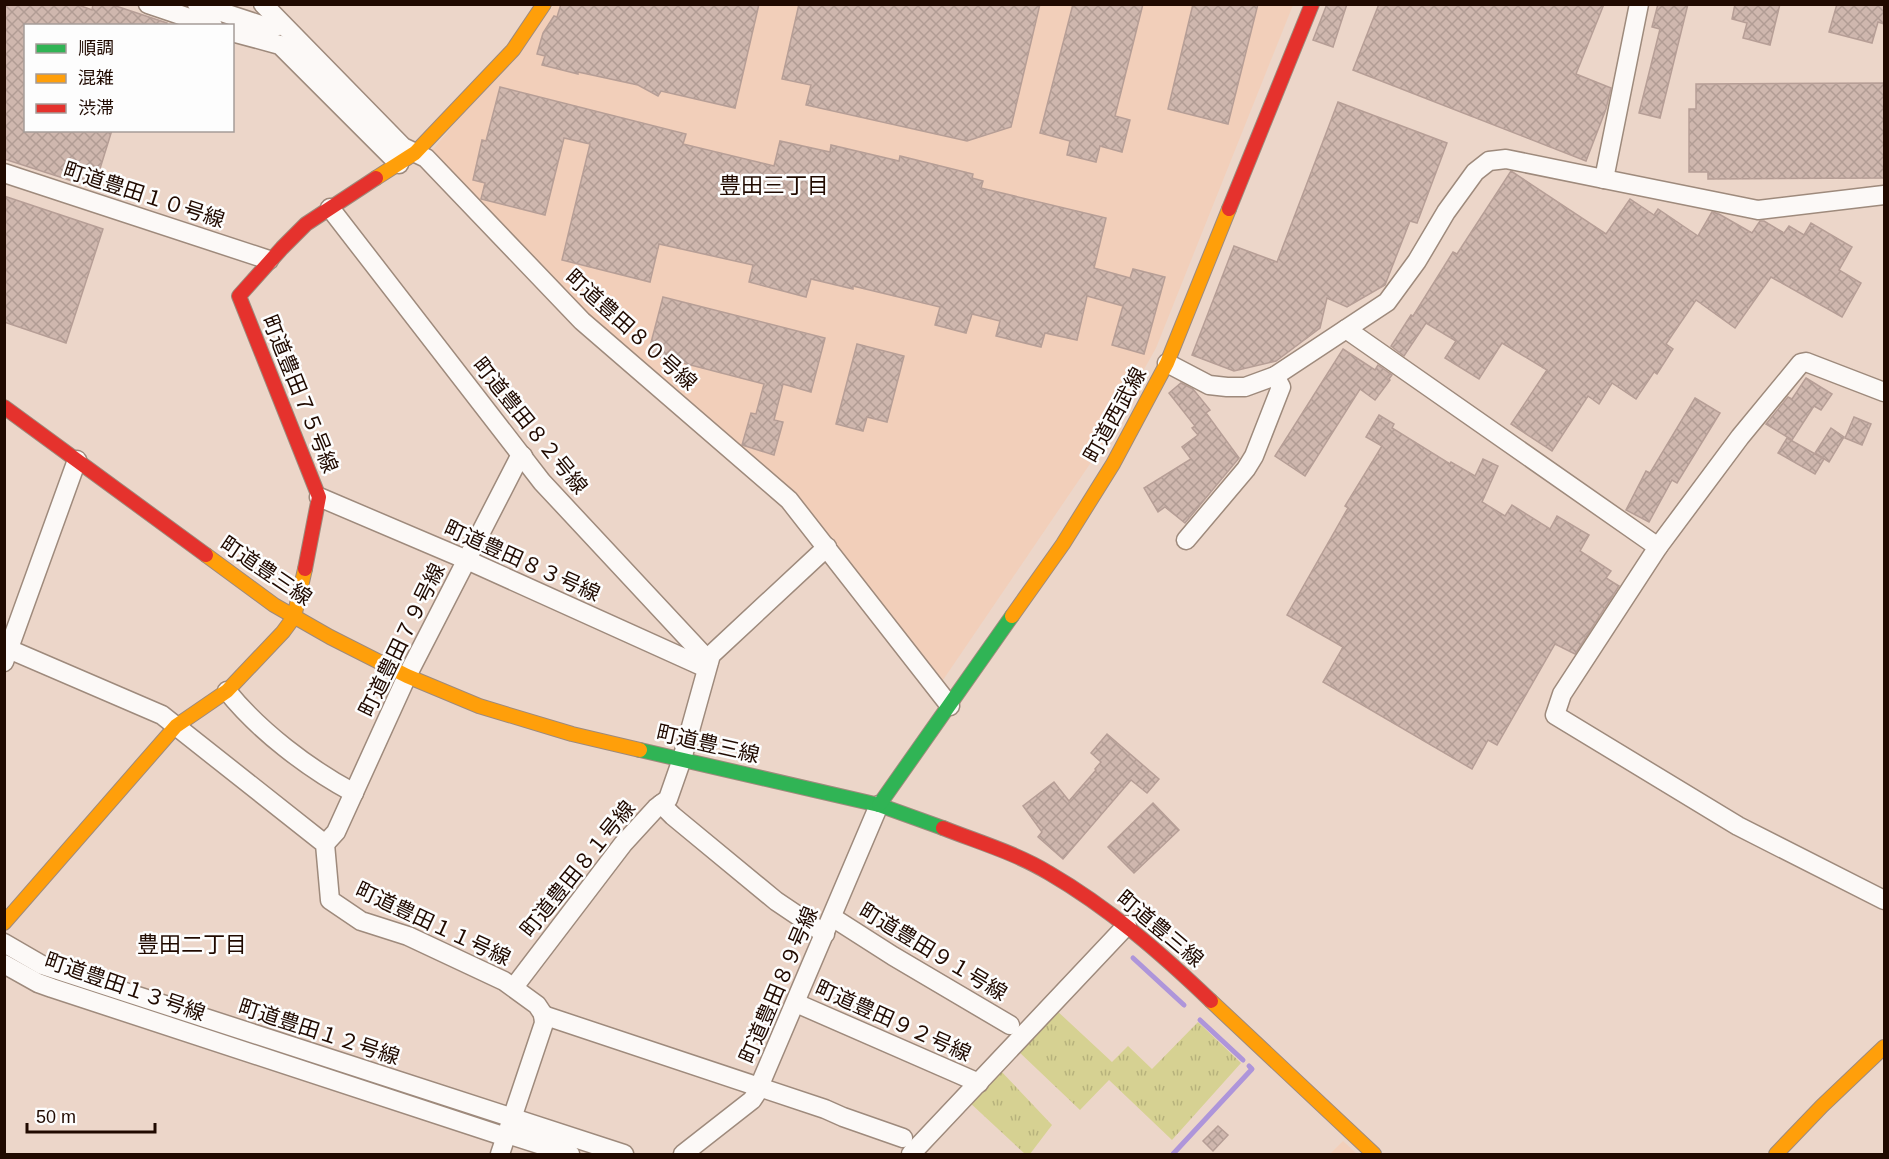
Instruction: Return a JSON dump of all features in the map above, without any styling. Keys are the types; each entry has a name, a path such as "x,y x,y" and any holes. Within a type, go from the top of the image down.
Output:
{"street":[{"path":"148,4 207,24"},
{"path":"197,4 270,28 282,25"},
{"name":"町道豊田８０号線","path":"263,4 403,147 426,158 582,321 779,490 827,547 950,706"},
{"name":"町道豊田７５号線","path":"4,923 176,726 227,691 283,632 294,617 319,497 239,296 269,260 317,214 415,153 513,50 544,4"},
{"name":"町道西武線","path":"879,805 1063,544 1113,464 1167,363 1312,4"},
{"path":"1604,179 1639,4"},
{"path":"234,33 280,45 399,164"},
{"path":"1167,363 1209,385 1245,387 1275,376 1387,302 1417,261 1475,172 1489,161 1506,159 1758,210 1884,195"},
{"name":"町道豊田１０号線","path":"4,173 269,260"},
{"name":"町道豊田８２号線","path":"330,208 542,482 708,665"},
{"path":"1346,329 1658,547"},
{"path":"1884,393 1806,362 1801,363 1740,437 1658,547 1562,694 1555,715 1738,826 1884,900"},
{"path":"1186,540 1254,456 1281,387 1275,376"},
{"name":"町道豊三線","path":"4,407 241,581 294,617 407,676 479,706 580,736 879,805 1018,857 1048,872 1126,925 1156,950 1374,1155"},
{"name":"町道豊田７９号線","path":"325,844 336,832 407,676 518,460 523,456"},
{"path":"77,460 6,652 162,715 325,844"},
{"name":"町道豊田８３号線","path":"319,497 708,665"},
{"name":"町道豊田８１号線","path":"514,987 623,844 668,799 682,759 711,655 827,547"},
{"path":"227,691 286,748 327,778 354,793"},
{"name":"町道豊田９１号線","path":"661,804 776,901 893,956 1010,1025"},
{"name":"町道豊田８９号線","path":"683,1155 752,1100 760,1087 879,805"},
{"name":"町道豊田１１号線","path":"325,844 330,900 362,921 436,948 514,987 537,1005 543,1015"},
{"path":"500,1155 544,1023 543,1015 760,1087 907,1146 976,1082 1126,925"},
{"name":"町道豊田１２号線","path":"4,943 42,965 509,1130 624,1155"},
{"name":"町道豊田１３号線","path":"4,964 52,988 509,1130 570,1155"},
{"name":"町道豊田９２号線","path":"796,1003 976,1082"},
{"path":"1776,1155 1822,1106 1884,1047"}],"shaded area":[{"path":"554,5 1293,5 1156,348 1096,455 943,680 799,499 590,316 430,153"},
{"path":"1343,1141 1357,1154 1330,1154"}],"green space":[{"path":"1055,1009 1112,1062 1128,1046 1152,1069 1198,1022 1241,1063 1172,1140 1109,1080 1080,1110 1017,1050"},
{"path":"999,1069 1052,1125 1030,1154 1025,1154 968,1101"}],"building":[{"path":"4,4 76,4 92,10 93,4 110,4 167,23 24,24 24,132 111,132 94,188 4,159"},
{"path":"561,4 759,4 735,108 661,91 658,96 638,85 542,65 545,56 537,54 543,33 554,16 557,17"},
{"path":"799,4 1040,4 1011,127 967,141 806,105 811,85 782,79"},
{"path":"1073,4 1143,4 1115,116 1130,120 1122,152 1100,146 1096,162 1067,155 1070,141 1040,133"},
{"path":"1193,4 1258,4 1228,124 1168,109"},
{"path":"1327,4 1347,4 1333,47 1313,40"},
{"path":"1379,4 1604,4 1576,74 1611,88 1606,109 1586,161 1353,70"},
{"path":"1658,4 1688,4 1660,118 1639,113 1660,29 1652,27"},
{"path":"1735,4 1780,4 1770,45 1743,38 1747,23 1732,19"},
{"path":"1837,4 1884,4 1884,24 1878,22 1872,43 1829,32"},
{"path":"1884,83 1884,178 1708,179 1708,172 1689,172 1689,109 1696,109 1696,84"},
{"path":"500,87 686,134 683,144 774,166 780,141 830,152 831,145 899,161 900,156 973,174 972,178 983,181 981,188 1106,218 1094,268 1130,278 1133,269 1165,277 1144,354 1112,345 1123,306 1087,296 1077,340 1045,333 1041,347 996,336 1000,321 972,314 966,333 935,325 940,307 853,286 853,289 811,279 806,297 749,282 753,265 659,244 650,282 562,260 590,144 564,138 545,215 481,199 485,183 473,180 482,140 486,141"},
{"path":"1338,102 1447,143 1417,223 1410,221 1385,285 1347,307 1327,298 1320,328 1276,361 1234,371 1192,355 1234,246 1277,262"},
{"path":"1511,171 1606,234 1630,199 1654,215 1658,209 1698,236 1712,212 1752,233 1760,221 1764,221 1784,233 1789,226 1804,235 1811,223 1852,247 1839,270 1861,283 1842,317 1771,277 1735,328 1696,300 1666,344 1673,349 1657,374 1654,372 1636,399 1612,383 1599,404 1588,396 1552,451 1511,424 1547,370 1502,343 1479,379 1445,358 1456,341 1426,323 1404,356 1391,346 1411,315 1413,316 1453,252 1457,254"},
{"path":"4,196 103,229 66,343 4,322"},
{"path":"663,297 825,338 811,392 783,384 774,420 783,422 774,455 742,445 751,413 756,414 764,384 648,354"},
{"path":"857,344 904,356 887,422 867,417 863,431 836,424"},
{"path":"1343,349 1375,370 1378,365 1392,375 1375,400 1360,389 1305,476 1275,456"},
{"path":"1806,378 1832,394 1821,410 1814,406 1792,440 1766,424 1788,397 1792,399"},
{"path":"1181,383 1193,389 1210,410 1206,413 1239,458 1185,523 1165,507 1158,512 1144,488 1191,459 1182,447 1198,435 1192,428 1195,426 1169,393"},
{"path":"1695,398 1720,413 1677,483 1672,480 1649,522 1626,510 1646,471 1650,473"},
{"path":"1379,415 1394,424 1392,428 1450,464 1451,462 1475,476 1483,459 1498,466 1482,502 1505,516 1512,505 1550,529 1557,516 1589,535 1580,551 1611,571 1606,578 1619,586 1575,654 1555,644 1497,745 1488,740 1472,769 1323,682 1343,647 1287,615 1348,508 1345,506 1382,446 1366,437"},
{"path":"1854,417 1871,424 1862,445 1845,438"},
{"path":"1831,428 1844,437 1829,462 1815,453"},
{"path":"1787,438 1824,459 1815,474 1778,453"},
{"path":"1107,734 1159,779 1147,793 1131,780 1063,859 1038,837 1042,832 1023,806 1054,782 1069,801 1101,762 1091,753"},
{"path":"1153,803 1179,830 1134,873 1108,847"},
{"path":"1218,1126 1228,1135 1213,1151 1203,1141"}],"waterway":[{"path":"1133,958 1184,1005"},
{"path":"1200,1020 1243,1060"},
{"path":"1173,1154 1252,1069 1249,1066"}],"traffic: fast":[{"path":"879,805 1012,616"},
{"path":"640,750 879,805 943,828"}],"traffic: slow":[{"path":"376,178 415,153 513,50 544,4"},
{"path":"1012,616 1063,544 1113,464 1167,363 1229,209"},
{"path":"206,555 274,605 330,637 407,676 479,706 572,734 640,750"},
{"path":"4,923 176,726 227,691 283,632 294,617 305,569"},
{"path":"1211,1001 1374,1154"},
{"path":"1776,1154 1884,1047"}],"traffic: jam":[{"path":"1229,209 1312,4"},
{"path":"305,569 319,497 239,296 306,224 376,178"},
{"path":"4,407 206,555"},
{"path":"943,828 1023,860 1049,873 1093,901 1134,932 1211,1001"}],"district":[{"name":"豊田三丁目","path":"774,185"},
{"name":"豊田二丁目","path":"192,944"}]}
